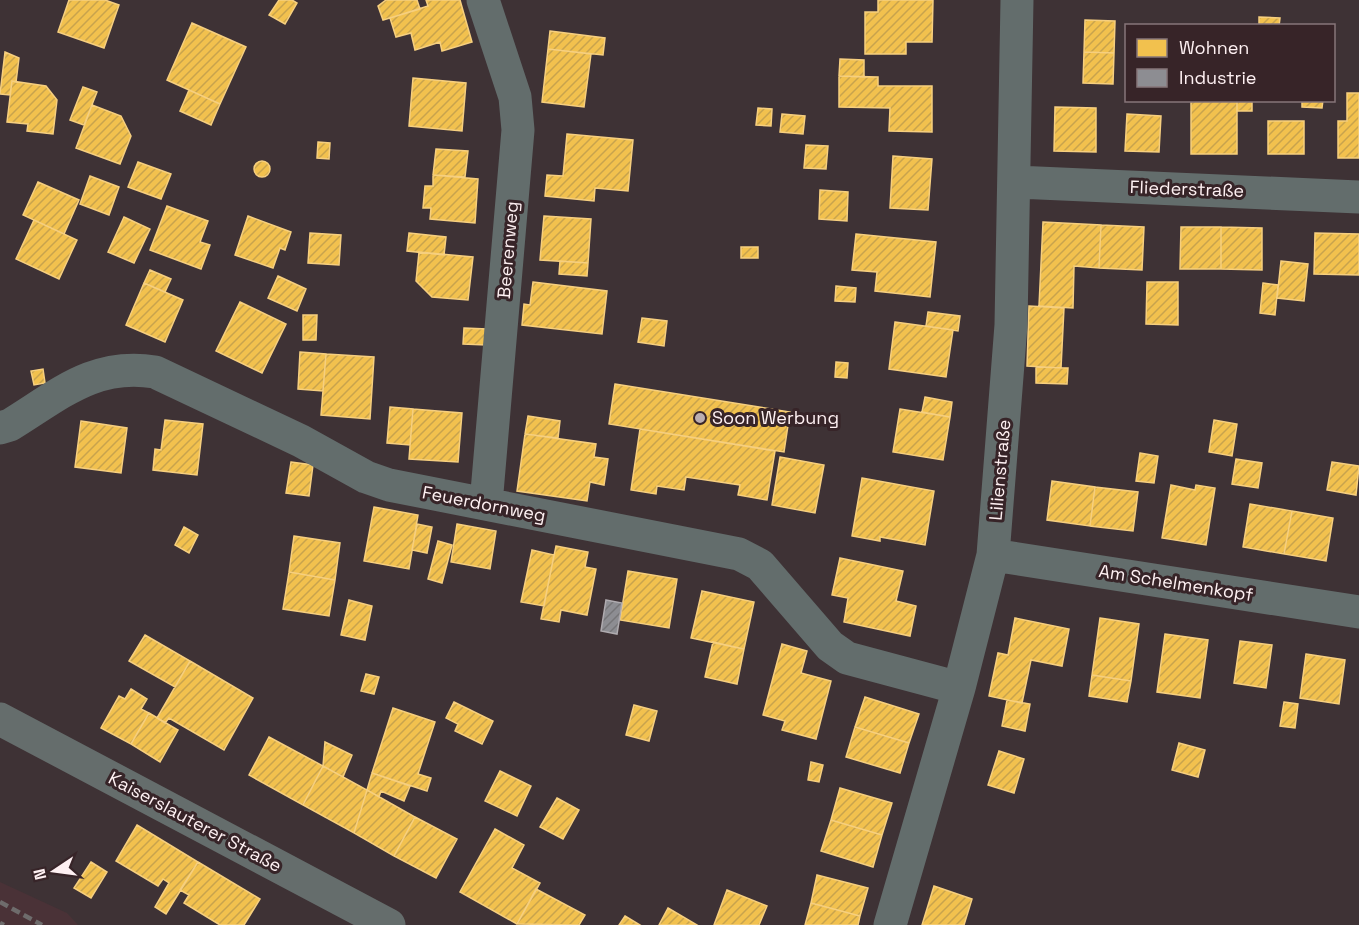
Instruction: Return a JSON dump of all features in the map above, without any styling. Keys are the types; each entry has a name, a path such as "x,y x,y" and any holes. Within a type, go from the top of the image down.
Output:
{"main road":[{"name":"Kaiserslauterer Straße","path":"0,719 389,925"}],"street":[{"name":"Beerenweg","path":"483,0 515,97 518,130 486,504"},
{"name":"Lilienstraße","path":"890,925 959,688 993,555 1011,325 1017,0"},
{"name":"Fliederstraße","path":"1015,182 1359,197"},
{"name":"Feuerdornweg","path":"0,428 10,425 76,384 106,372 130,368 155,372 213,398 366,477 389,485 739,554 760,565 830,646 847,658 959,688"},
{"name":"Am Schelmenkopf","path":"993,555 1359,612"}],"shaded area":[{"path":"0,882 67,913 78,925 0,925"}],"building: Wohnen":[{"path":"69,0 105,0 119,5 104,48 58,32"},
{"path":"279,0 292,0 297,3 285,24 269,15"},
{"path":"386,0 417,0 420,9 383,20 378,6"},
{"path":"426,0 460,0 472,42 442,51 440,42 415,50 411,33 396,37 390,18 428,6"},
{"path":"878,0 933,0 932,42 906,42 906,54 865,54 865,12 878,12"},
{"path":"1259,17 1280,18 1279,24 1259,24"},
{"path":"1085,20 1115,21 1114,53 1084,52"},
{"path":"192,23 246,47 220,104 167,80"},
{"path":"550,31 605,38 603,55 548,49"},
{"path":"548,49 591,54 584,107 542,102"},
{"path":"5,52 19,58 16,82 12,81 10,95 0,94"},
{"path":"1084,52 1114,53 1113,84 1083,83"},
{"path":"840,59 864,60 864,77 839,76"},
{"path":"839,76 878,77 878,86 932,86 932,132 889,131 890,108 839,107"},
{"path":"413,78 466,83 462,131 409,126"},
{"path":"12,81 46,86 57,100 53,134 27,131 28,124 7,122"},
{"path":"83,87 97,92 84,125 70,120"},
{"path":"189,90 220,104 211,125 180,111"},
{"path":"1347,93 1359,93 1359,158 1338,158 1338,121 1347,121"},
{"path":"1191,102 1237,102 1237,154 1191,154"},
{"path":"1237,102 1252,102 1252,111 1237,111"},
{"path":"1302,102 1323,102 1322,108 1302,107"},
{"path":"92,105 121,116 131,136 120,164 76,148"},
{"path":"1055,107 1096,108 1096,152 1054,151"},
{"path":"758,108 772,109 771,126 756,125"},
{"path":"782,114 805,116 803,134 780,132"},
{"path":"1127,114 1161,116 1159,152 1125,151"},
{"path":"1268,121 1304,121 1304,154 1268,154"},
{"path":"567,134 633,140 628,191 595,188 594,201 545,196 547,175 563,176"},
{"path":"318,142 330,143 329,159 317,158"},
{"path":"806,145 828,146 826,169 804,168"},
{"path":"436,149 468,151 465,177 433,175"},
{"path":"893,156 932,159 928,210 890,208"},
{"path":"262,161 270,169 262,177 254,169"},
{"path":"138,162 171,174 161,199 128,187"},
{"path":"433,175 478,179 475,223 430,219 431,208 423,208 425,186 433,186"},
{"path":"90,176 119,187 109,215 80,204"},
{"path":"38,182 79,200 64,234 23,215"},
{"path":"820,190 848,192 847,221 819,219"},
{"path":"167,206 208,221 200,242 210,245 201,269 150,250"},
{"path":"248,216 291,232 285,250 280,248 273,268 235,255"},
{"path":"544,216 591,219 588,263 540,260"},
{"path":"124,217 150,229 134,263 108,252"},
{"path":"34,220 77,240 59,279 16,259"},
{"path":"1043,222 1101,225 1099,268 1074,266 1073,308 1039,306"},
{"path":"1101,225 1144,227 1142,270 1099,268"},
{"path":"1181,227 1221,227 1221,269 1180,269"},
{"path":"1221,227 1262,228 1262,270 1221,269"},
{"path":"310,233 341,235 339,265 308,263"},
{"path":"409,233 446,237 444,255 407,251"},
{"path":"1315,233 1359,234 1359,275 1314,274"},
{"path":"856,234 936,242 930,297 875,291 877,272 852,270"},
{"path":"741,247 758,247 758,258 741,258"},
{"path":"419,252 473,257 468,300 432,297 416,281"},
{"path":"560,261 588,263 587,276 559,274"},
{"path":"1281,261 1308,264 1304,301 1277,298"},
{"path":"150,270 171,279 165,292 144,283"},
{"path":"278,276 306,289 297,311 268,298"},
{"path":"533,282 607,291 602,334 522,325 524,304 530,305"},
{"path":"1147,282 1178,282 1178,325 1146,324"},
{"path":"144,283 183,300 165,342 126,325"},
{"path":"1263,283 1278,285 1275,315 1260,313"},
{"path":"836,286 856,288 855,302 835,301"},
{"path":"240,302 286,324 262,373 216,351"},
{"path":"1029,306 1064,308 1061,368 1027,366"},
{"path":"928,312 960,316 958,331 926,326"},
{"path":"303,315 317,315 316,340 303,340"},
{"path":"642,318 667,321 664,346 638,342"},
{"path":"895,322 953,330 946,377 889,369"},
{"path":"464,328 487,329 486,345 463,344"},
{"path":"300,352 326,354 323,391 298,389"},
{"path":"326,354 374,357 370,419 321,415"},
{"path":"836,362 848,363 847,378 835,377"},
{"path":"1036,367 1068,368 1067,384 1036,383"},
{"path":"43,369 45,383 34,385 31,371"},
{"name":"Soon Werbung","path":"615,384 790,412 784,452 609,424"},
{"path":"925,397 952,402 950,417 922,412"},
{"path":"390,407 413,409 410,445 387,443"},
{"path":"413,409 462,413 458,462 409,459"},
{"path":"900,409 950,417 943,460 893,452"},
{"path":"528,416 560,421 558,438 525,434"},
{"path":"165,420 203,424 197,475 153,470 155,449 161,450"},
{"path":"1214,420 1237,424 1232,456 1209,452"},
{"path":"81,421 127,428 121,473 75,467"},
{"path":"640,429 775,451 767,500 738,495 740,485 686,477 684,490 657,486 656,494 631,490"},
{"path":"525,434 596,444 594,457 608,459 604,485 590,482 587,501 517,491"},
{"path":"1140,453 1158,456 1154,483 1136,481"},
{"path":"780,457 824,465 815,513 772,505"},
{"path":"1236,459 1262,463 1258,488 1232,484"},
{"path":"291,462 313,465 309,496 286,493"},
{"path":"1332,462 1359,466 1356,495 1327,490"},
{"path":"862,478 934,491 925,545 880,537 880,541 852,536"},
{"path":"1052,481 1095,487 1090,526 1047,520"},
{"path":"1171,485 1195,490 1196,485 1215,488 1206,545 1162,538"},
{"path":"1095,487 1138,492 1133,531 1090,526"},
{"path":"1250,504 1292,511 1284,554 1243,547"},
{"path":"374,507 418,515 409,569 364,561"},
{"path":"1292,511 1333,518 1326,561 1284,554"},
{"path":"417,524 432,527 427,553 412,550"},
{"path":"457,524 496,531 490,569 451,562"},
{"path":"184,527 198,535 189,553 175,545"},
{"path":"294,536 340,543 335,580 289,572"},
{"path":"438,541 452,545 442,583 428,579"},
{"path":"556,546 588,552 585,567 596,569 587,615 561,610 559,622 541,619"},
{"path":"532,550 554,555 544,606 521,602"},
{"path":"840,558 903,571 896,601 916,606 910,636 844,622 848,598 832,595"},
{"path":"628,571 677,579 669,628 620,620"},
{"path":"289,572 335,580 329,616 283,609"},
{"path":"702,591 754,602 744,649 691,638"},
{"path":"349,600 372,606 365,640 341,635"},
{"path":"1015,618 1069,629 1062,666 1031,660 1022,703 989,696 998,653 1008,655"},
{"path":"1100,618 1139,624 1131,681 1092,675"},
{"path":"1165,634 1208,640 1200,698 1157,692"},
{"path":"145,635 190,661 175,687 129,661"},
{"path":"1240,641 1272,645 1266,688 1234,683"},
{"path":"713,642 744,649 737,684 705,677"},
{"path":"782,644 807,651 801,673 831,681 816,739 782,730 785,721 763,715"},
{"path":"1306,654 1345,660 1339,704 1300,698"},
{"path":"190,661 253,698 224,750 169,718 165,723 157,718"},
{"path":"366,674 379,677 374,694 361,691"},
{"path":"1092,675 1131,681 1127,702 1089,696"},
{"path":"131,689 147,699 141,709 149,713 131,744 101,728 119,696 125,699"},
{"path":"865,697 919,714 909,743 855,727"},
{"path":"1007,700 1030,704 1025,731 1002,726"},
{"path":"454,702 493,721 482,744 455,731 458,724 446,718"},
{"path":"1284,702 1298,704 1295,728 1280,726"},
{"path":"634,705 657,711 649,741 626,735"},
{"path":"393,708 435,722 418,774 431,778 427,791 372,773"},
{"path":"149,713 178,730 160,762 131,744"},
{"path":"855,727 909,743 900,773 846,757"},
{"path":"269,737 323,766 303,805 249,775"},
{"path":"325,742 352,755 343,777 323,766"},
{"path":"1179,743 1205,750 1198,777 1172,770"},
{"path":"999,751 1024,759 1014,793 988,785"},
{"path":"811,762 823,765 819,782 808,780"},
{"path":"323,766 367,790 354,833 303,805"},
{"path":"500,771 531,786 517,816 485,801"},
{"path":"372,773 410,786 404,801 381,791 379,797 367,790"},
{"path":"840,788 892,803 882,835 831,820"},
{"path":"367,790 415,817 394,856 354,833"},
{"path":"557,798 579,810 563,839 540,827"},
{"path":"415,817 457,839 436,878 394,856"},
{"path":"831,820 882,835 873,867 821,851"},
{"path":"137,825 198,862 166,914 155,907 169,883 163,879 158,886 116,861"},
{"path":"495,829 524,845 512,868 540,883 517,924 460,892"},
{"path":"91,862 107,872 91,898 74,888"},
{"path":"198,862 260,899 244,925 220,925 184,903 189,895 180,890"},
{"path":"817,875 868,888 860,916 811,903"},
{"path":"934,886 972,899 964,925 922,925"},
{"path":"536,889 585,915 579,925 517,924"},
{"path":"727,890 767,906 759,925 714,925"},
{"path":"811,903 860,916 858,925 805,925"},
{"path":"668,908 697,925 659,925"},
{"path":"625,916 640,925 619,925"}],"building: Industrie":[{"path":"606,600 622,603 617,634 601,631"}],"railway":[{"path":"0,902 42,925"},
{"path":"0,923 4,925"}],"place":[{"name":"Soon Werbung","path":"700,418"}]}
